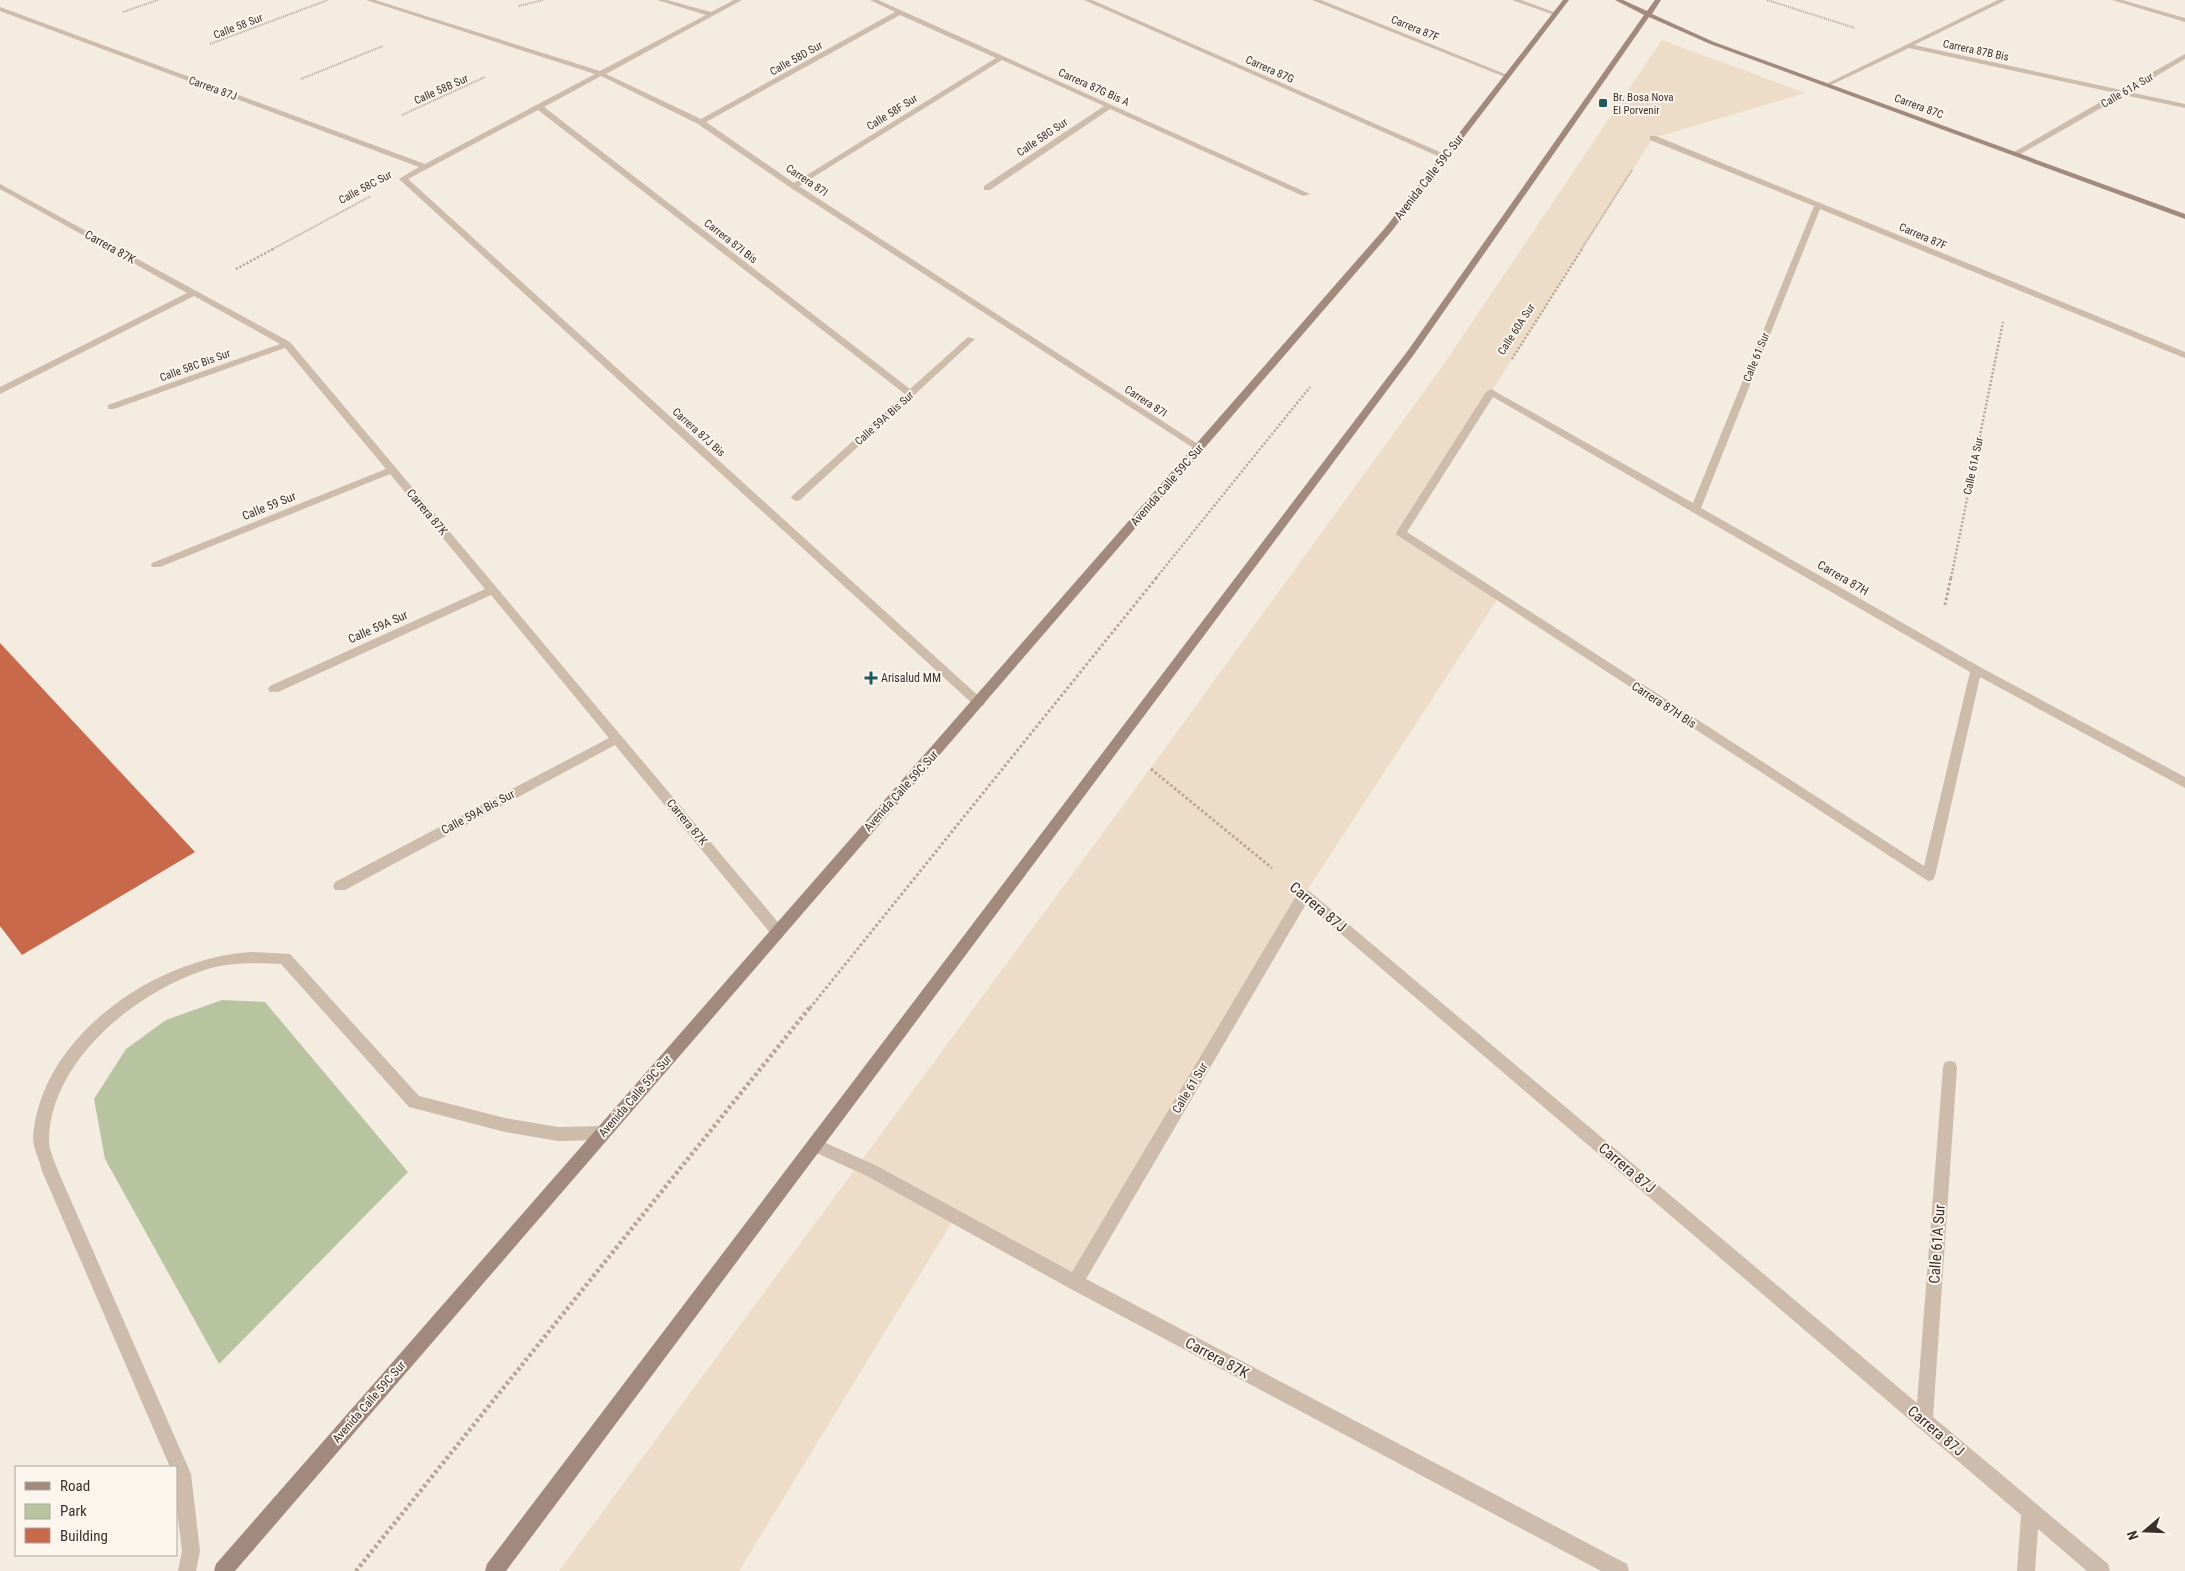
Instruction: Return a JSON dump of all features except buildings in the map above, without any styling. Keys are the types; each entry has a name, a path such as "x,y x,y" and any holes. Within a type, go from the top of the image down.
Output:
{"main road":[{"name":"Avenida Calle 59C Sur","path":"223,1571 777,931 979,703 1388,230 1566,0"},
{"name":"Carrera 87C","path":"1618,0 1647,15 1712,43 2185,217"},
{"path":"494,1571 1412,351 1658,0"}],"street":[{"name":"Carrera 87I","path":"369,0 599,73 701,122 794,186 1198,448"},
{"path":"660,0 711,14"},
{"name":"Calle 58C Sur","path":"403,179 738,0"},
{"name":"Carrera 87G Bis A","path":"873,0 1306,194"},
{"name":"Carrera 87G","path":"1087,0 1445,156"},
{"name":"Carrera 87F","path":"1315,0 1507,76"},
{"path":"1515,0 1556,14"},
{"path":"1827,85 2003,0"},
{"path":"2115,0 2185,20"},
{"name":"Carrera 87J","path":"0,8 425,167"},
{"name":"Calle 58D Sur","path":"701,122 900,12"},
{"name":"Carrera 87B Bis","path":"1908,46 2185,106"},
{"name":"Calle 61A Sur","path":"2017,154 2185,56"},
{"name":"Calle 58F Sur","path":"794,186 1002,58"},
{"name":"Carrera 87I Bis","path":"538,106 910,394"},
{"name":"Calle 58G Sur","path":"987,188 1109,106"},
{"name":"Carrera 87F","path":"1653,138 2185,355"},
{"name":"Carrera 87J Bis","path":"403,179 979,703"},
{"name":"Carrera 87K","path":"0,186 287,344 777,931"},
{"name":"Calle 61 Sur","path":"1695,510 1818,205"},
{"path":"0,391 193,292"},
{"name":"Calle 59A Bis Sur","path":"796,498 971,339"},
{"name":"Calle 58C Bis Sur","path":"111,407 287,344"},
{"name":"Carrera 87H","path":"1491,392 1976,670 2185,782"},
{"name":"Carrera 87H Bis","path":"1491,392 1401,533 1928,876 1976,670"},
{"name":"Calle 59 Sur","path":"156,565 392,470"},
{"name":"Calle 59A Sur","path":"274,690 493,590"},
{"name":"Calle 59A Bis Sur","path":"340,886 617,739"},
{"name":"Carrera 87J","path":"1304,894 2101,1571"},
{"name":"Calle 61 Sur","path":"1075,1282 1304,894"},
{"path":"187,1571 191,1552 182,1474 50,1171 41,1140 52,1088 91,1032 121,1006 161,981 200,966 244,957 285,958 414,1102 505,1126 558,1134 602,1133"},
{"name":"Calle 61A Sur","path":"1924,1421 1950,1067"},
{"name":"Carrera 87K","path":"815,1145 872,1171 1075,1282 1620,1571"},
{"path":"2026,1571 2030,1510"}],"path":[{"name":"Calle 58 Sur","path":"154,66 328,0"},
{"path":"1767,0 1908,46"},
{"name":"Calle 58B Sur","path":"349,139 538,54"},
{"name":"Calle 60A Sur","path":"1491,392 1653,138"},
{"name":"Calle 58C Sur","path":"193,292 403,179"},
{"name":"Calle 61A Sur","path":"1936,647 2010,285"},
{"path":"356,1571 1312,384"},
{"name":"Carrera 87J","path":"1150,769 1304,894"}],"green space":[{"path":"222,1000 265,1002 408,1172 219,1364 105,1159 94,1099 126,1049 166,1020"}],"shaded area":[{"path":"1662,40 1805,93 1653,138 1401,533 1498,598 1304,895 1075,1282 955,1217 739,1571 559,1571 1150,769 1442,367"}],"place":[{"name":"Br. Bosa Nova El Porvenir","path":"1603,103"},
{"name":"Arisalud MM","path":"871,678"}]}
